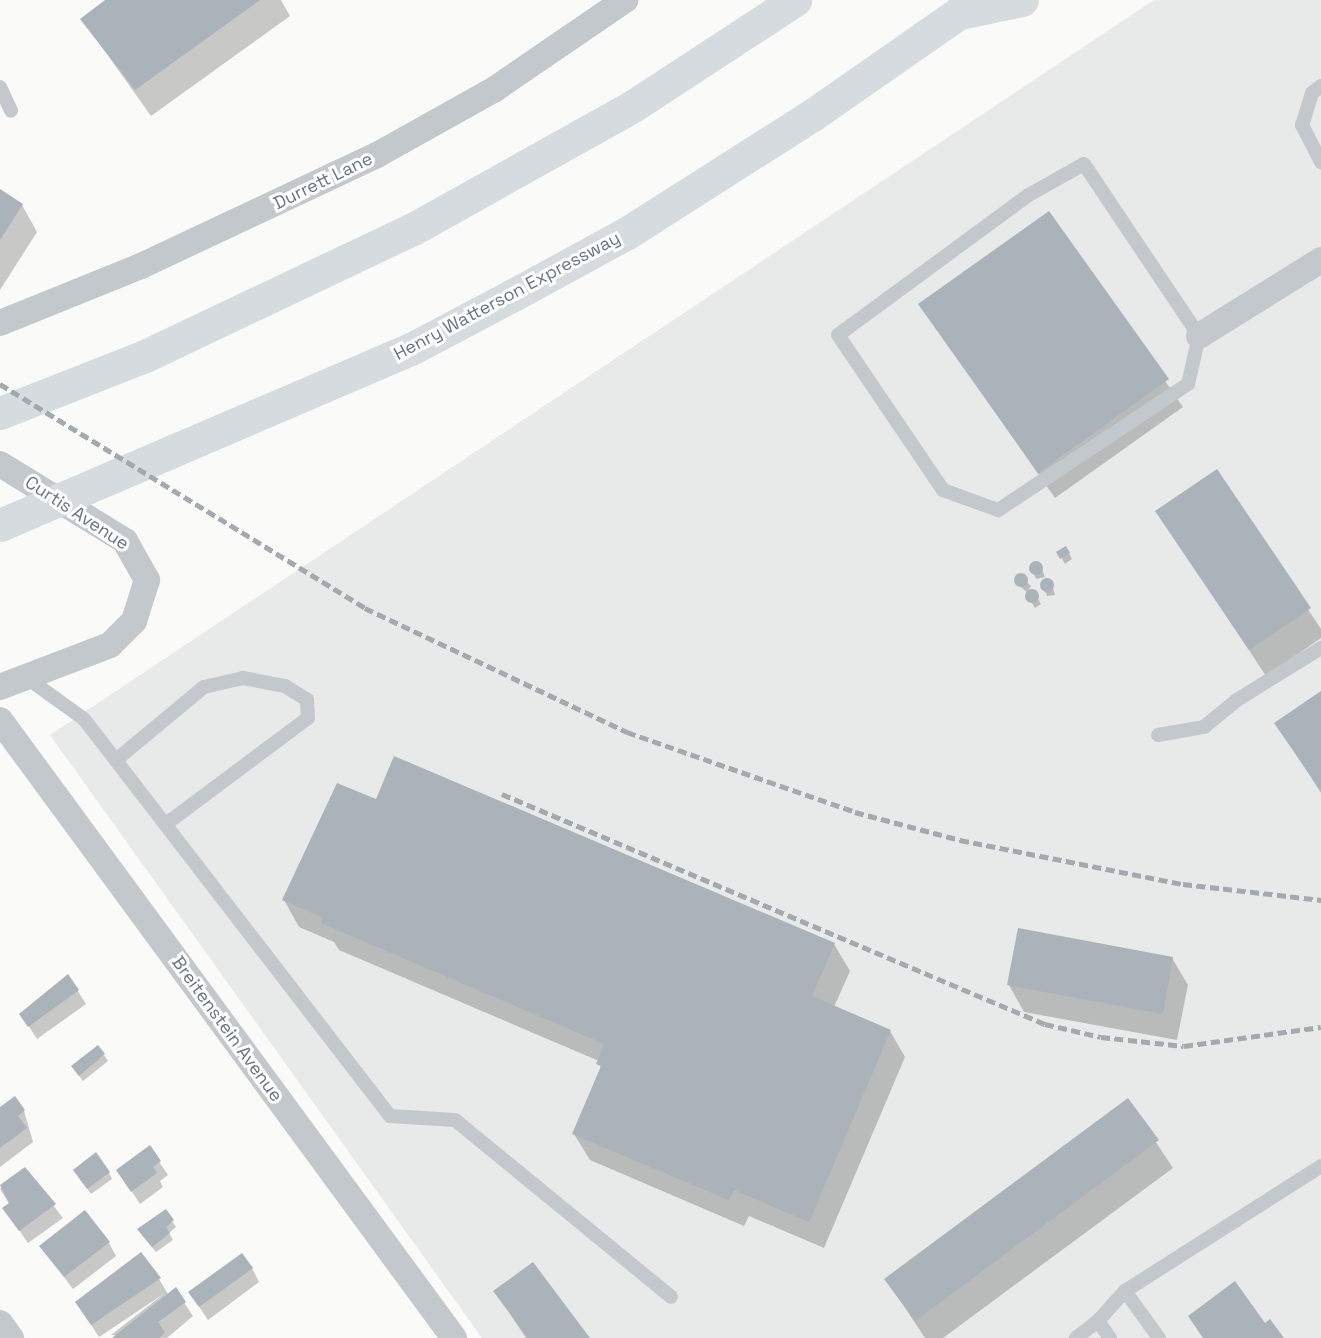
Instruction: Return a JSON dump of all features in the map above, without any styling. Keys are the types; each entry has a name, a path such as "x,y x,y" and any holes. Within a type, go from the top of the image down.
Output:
{"highway":[{"path":"0,413 144,356 286,292 524,169 795,0"},
{"path":"970,6 1022,0"},
{"name":"Henry Watterson Expressway","path":"0,525 244,423 411,349 627,233 970,6"}],"street":[{"name":"Durrett Lane","path":"0,323 57,301 377,155 495,89 625,0"},
{"path":"1199,336 1321,260"},
{"name":"Curtis Avenue","path":"0,464 133,550 147,580 140,609 122,636 27,678"},
{"path":"0,687 27,678"},
{"name":"Breitenstein Avenue","path":"0,720 454,1338"},
{"path":"0,1323 11,1338"}],"lane":[{"path":"1321,86 1312,93 1302,124 1321,162"},
{"path":"0,87 11,111"},
{"path":"1084,164 1199,336 1188,384 998,510 943,490 838,335 1027,196 1084,164"},
{"path":"1158,735 1204,727 1321,648"},
{"path":"27,678 84,718 390,1116 455,1120 671,1297"},
{"path":"116,760 204,687 243,678 285,686 307,700 308,718 166,824"},
{"path":"1076,1338 1098,1321 1125,1291 1321,1166"},
{"path":"1125,1291 1159,1338"},
{"path":"1098,1321 1110,1338"}],"shaded area":[{"path":"1154,0 1321,0 1321,1338 482,1338 50,735"}],"building":[{"path":"105,0 260,0 135,90 80,19"},
{"path":"0,189 23,204 0,240"},
{"path":"1049,211 1169,379 1038,473 918,304"},
{"path":"1217,469 1311,608 1249,650 1155,511"},
{"path":"1066,546 1070,553 1060,559 1056,552"},
{"path":"1033,561 1039,561 1043,568 1039,575 1033,575 1029,571 1029,565"},
{"path":"1018,573 1024,573 1028,580 1024,587 1018,587 1014,583 1014,577"},
{"path":"1044,578 1050,578 1054,585 1050,592 1044,592 1040,588 1040,582"},
{"path":"1029,589 1035,589 1039,596 1035,603 1029,603 1025,599 1025,593"},
{"path":"1321,691 1321,791 1274,723"},
{"path":"394,756 835,943 812,996 891,1030 809,1222 734,1190 729,1200 572,1134 601,1066 596,1064 604,1044 321,923 324,918 282,900 337,783 376,799"},
{"path":"1018,928 1173,957 1163,1014 1007,985"},
{"path":"68,974 79,990 28,1027 19,1014"},
{"path":"98,1045 105,1054 79,1076 71,1066"},
{"path":"15,1096 25,1110 18,1116 27,1128 0,1148 0,1107"},
{"path":"1128,1098 1159,1140 915,1321 884,1279"},
{"path":"150,1145 161,1161 153,1167 157,1173 131,1192 116,1170"},
{"path":"96,1152 110,1172 87,1189 73,1170"},
{"path":"25,1167 56,1204 19,1231 2,1208 9,1203 0,1185"},
{"path":"166,1209 174,1220 166,1227 170,1233 152,1247 137,1229"},
{"path":"85,1210 110,1242 64,1277 39,1246"},
{"path":"141,1252 161,1278 91,1325 75,1302"},
{"path":"242,1253 253,1268 199,1307 188,1292"},
{"path":"533,1262 590,1338 528,1338 493,1291"},
{"path":"1235,1281 1265,1323 1270,1319 1284,1338 1203,1338 1188,1316"},
{"path":"176,1287 186,1302 158,1322 165,1332 160,1338 112,1338"}],"railway":[{"path":"0,384 365,608 627,732 855,812 960,840 1183,884 1321,900"},
{"path":"502,794 1045,1024 1101,1037 1184,1046 1321,1027"}]}
